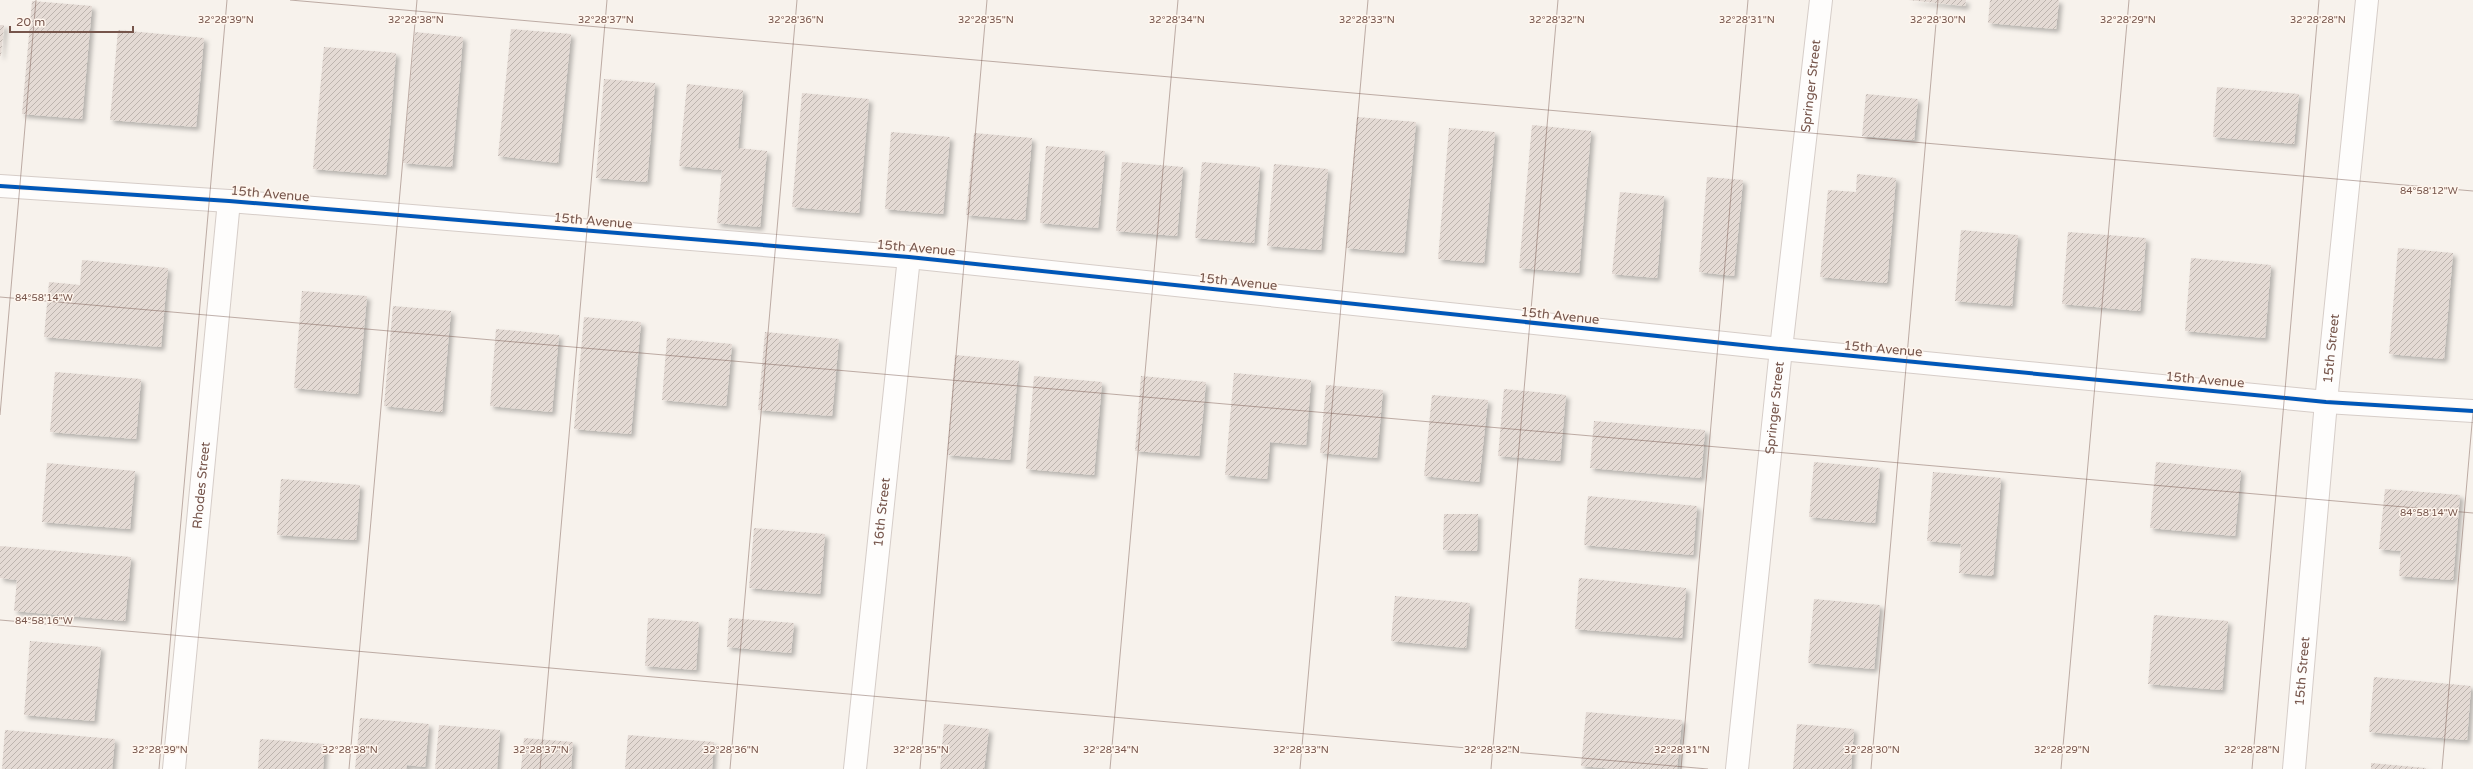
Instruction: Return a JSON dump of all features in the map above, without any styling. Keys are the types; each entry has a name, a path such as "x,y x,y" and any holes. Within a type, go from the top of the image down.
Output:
{"street":[{"name":"Springer Street","path":"1737,769 1781,349 1821,0"},
{"name":"15th Street","path":"2294,769 2326,402 2367,0"},
{"name":"15th Avenue","path":"0,186 229,201 909,257 1781,349 2326,402 2473,411"},
{"name":"Rhodes Street","path":"174,769 229,201"},
{"name":"16th Street","path":"855,769 909,257"}],"building":[{"path":"1908,0 1966,0 1965,6"},
{"path":"1990,0 2059,0 2056,29 1988,23"},
{"path":"32,1 92,6 82,119 22,114"},
{"path":"0,25 4,25 1,56 0,56"},
{"path":"511,29 571,34 558,163 498,156"},
{"path":"118,30 204,38 196,127 110,120"},
{"path":"415,32 463,37 452,167 403,163"},
{"path":"324,47 396,53 386,175 313,169"},
{"path":"604,79 655,83 647,182 596,178"},
{"path":"687,84 743,90 738,148 767,151 760,227 717,223 722,170 679,166"},
{"path":"2217,87 2299,94 2294,144 2213,137"},
{"path":"802,93 869,99 859,213 792,207"},
{"path":"1866,94 1918,99 1914,140 1862,136"},
{"path":"1357,117 1416,122 1404,253 1346,248"},
{"path":"1532,125 1591,131 1579,273 1519,268"},
{"path":"1449,128 1495,132 1484,263 1438,259"},
{"path":"891,132 950,137 943,214 885,209"},
{"path":"974,133 1032,138 1025,220 966,215"},
{"path":"1046,146 1105,151 1098,228 1040,223"},
{"path":"1122,162 1183,167 1177,236 1116,231"},
{"path":"1202,162 1260,167 1254,243 1195,238"},
{"path":"1274,164 1328,169 1321,250 1267,246"},
{"path":"1857,174 1896,178 1887,283 1820,277 1828,190 1856,192"},
{"path":"1707,177 1743,180 1734,276 1699,272"},
{"path":"1620,192 1664,196 1657,278 1612,274"},
{"path":"1961,230 2018,235 2012,306 1955,301"},
{"path":"2068,232 2146,238 2140,311 2062,304"},
{"path":"2398,248 2453,253 2444,359 2389,354"},
{"path":"2191,258 2271,265 2265,338 2185,331"},
{"path":"82,260 168,268 161,347 44,337 49,282 80,285"},
{"path":"302,291 367,296 358,394 294,388"},
{"path":"393,306 451,311 442,412 384,406"},
{"path":"584,317 641,322 631,434 574,429"},
{"path":"496,329 559,335 552,412 490,406"},
{"path":"765,332 839,339 832,416 758,410"},
{"path":"667,338 732,344 726,406 662,400"},
{"path":"955,355 1019,361 1010,460 947,455"},
{"path":"55,372 141,379 136,439 50,432"},
{"path":"1234,373 1311,380 1306,445 1270,442 1267,479 1225,475"},
{"path":"1034,376 1102,382 1094,475 1026,469"},
{"path":"1141,376 1206,382 1199,456 1135,451"},
{"path":"1326,385 1383,390 1377,458 1320,453"},
{"path":"1504,389 1566,395 1560,461 1498,456"},
{"path":"1432,395 1488,400 1479,482 1424,476"},
{"path":"1594,421 1705,430 1701,478 1590,468"},
{"path":"1814,462 1880,468 1875,523 1809,517"},
{"path":"2156,462 2241,470 2235,536 2150,528"},
{"path":"47,463 135,471 130,529 42,522"},
{"path":"1933,472 2001,478 1993,576 1959,573 1961,544 1927,541"},
{"path":"281,479 360,485 356,540 277,535"},
{"path":"2385,489 2460,495 2453,580 2399,576 2401,551 2379,549"},
{"path":"1588,496 1697,506 1693,555 1584,545"},
{"path":"1444,514 1478,514 1477,551 1443,550"},
{"path":"754,528 825,534 820,594 749,588"},
{"path":"0,546 131,557 125,621 14,611 17,580 0,578"},
{"path":"1579,578 1686,588 1682,638 1575,629"},
{"path":"1395,596 1470,603 1466,648 1391,641"},
{"path":"1814,599 1880,605 1874,669 1808,663"},
{"path":"2154,615 2228,621 2222,690 2148,684"},
{"path":"648,618 699,622 696,670 645,666"},
{"path":"729,618 794,623 791,653 727,647"},
{"path":"30,641 101,647 94,721 24,715"},
{"path":"2374,677 2471,686 2467,740 2369,732"},
{"path":"1586,712 1682,720 1677,769 1616,769 1581,766"},
{"path":"360,718 429,724 425,767 407,765 406,769 355,769"},
{"path":"944,724 989,729 984,769 940,769"},
{"path":"1797,724 1854,729 1851,769 1793,769"},
{"path":"439,725 500,730 497,769 435,769"},
{"path":"5,730 115,739 112,769 2,769"},
{"path":"628,735 714,742 712,769 625,769"},
{"path":"524,738 573,742 571,769 521,769"},
{"path":"260,739 325,744 323,769 258,769"},
{"path":"2371,763 2426,768 2426,769 2371,769"}],"cycle path":[{"path":"0,186 229,201 909,257 1781,349 2326,402 2473,411"}]}
